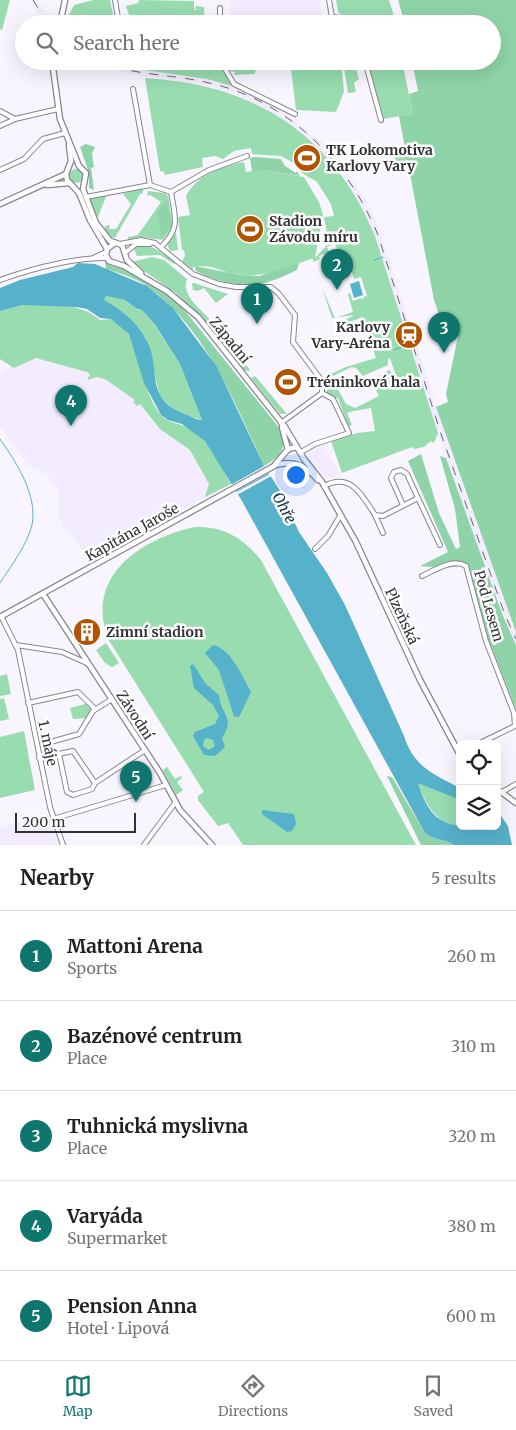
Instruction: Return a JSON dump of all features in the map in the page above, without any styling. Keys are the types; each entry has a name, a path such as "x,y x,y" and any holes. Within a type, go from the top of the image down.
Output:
{"street":[{"path":"62,15 66,0"},
{"path":"115,0 118,15"},
{"path":"329,0 332,15"},
{"path":"220,8 220,15"},
{"name":"Západní","path":"53,70 58,109 65,133 79,166 86,173 83,189 96,223 110,241 117,243 126,254 132,266 176,297 198,318 281,423 302,454"},
{"path":"226,70 234,84 295,114"},
{"path":"367,70 381,120"},
{"path":"133,89 150,185"},
{"path":"0,126 15,119 58,109"},
{"path":"0,112 15,119"},
{"path":"0,170 24,159 43,139 65,133"},
{"name":"Západní","path":"69,142 70,168"},
{"path":"86,197 150,185 171,192 209,170 247,156"},
{"path":"0,204 44,186 66,174 70,168 79,166"},
{"path":"0,280 25,271 91,259 107,258 106,250 90,220 80,193 71,184 66,174"},
{"path":"44,186 79,185 84,182"},
{"path":"160,247 169,239 176,226 171,192"},
{"path":"91,259 117,243 144,240 160,247 193,274 203,279 236,287 269,287 276,290 295,315 294,344 322,381 322,394"},
{"path":"116,263 122,261 131,247 140,243 160,247"},
{"name":"Západní","path":"107,258 152,281"},
{"path":"281,423 322,394"},
{"path":"322,394 333,399 349,433"},
{"name":"Západní","path":"281,423 287,451 286,458 293,463"},
{"path":"293,463 315,444 349,433 355,433"},
{"path":"287,451 297,448"},
{"name":"Kapitána Jaroše","path":"274,466 287,451"},
{"name":"Plzeňská","path":"302,454 324,486 356,542 420,680 456,748"},
{"name":"Kapitána Jaroše","path":"1,617 274,466 293,463"},
{"name":"Plzeňská","path":"293,463 307,469 324,486"},
{"path":"403,505 391,478 394,472 401,470 407,474 440,544"},
{"path":"324,486 336,481 345,482 353,486 375,515 383,533"},
{"path":"375,515 383,516 418,498"},
{"path":"315,549 328,536 340,516"},
{"name":"Pod Lesem","path":"422,576 444,566 458,564 466,566 486,641 514,713 515,726"},
{"name":"Závodní","path":"43,594 145,750 175,803 212,845"},
{"name":"1. máje","path":"1,617 16,645 54,819 63,845"},
{"path":"16,645 62,652 89,664"},
{"path":"28,703 78,692 95,709"},
{"path":"54,741 79,734 95,709 112,699"},
{"path":"486,740 515,726"},
{"path":"59,754 69,794 92,789 95,783 145,750"},
{"path":"40,758 73,751 95,783"},
{"path":"516,784 502,792 516,803"},
{"path":"54,819 166,785"},
{"path":"144,845 175,803"}],"shaded area":[{"path":"30,0 37,0 46,15 39,15"},
{"path":"231,0 320,0 322,15 230,15"},
{"path":"116,70 147,70 207,79 239,89 289,116 332,152 346,170 371,209 381,234 452,456 516,632 516,645 503,616 446,458 375,236 365,212 342,173 286,121 237,95 206,85"},
{"path":"26,356 83,366 135,397 152,422 190,450 209,484 208,496 88,562 75,539 65,529 59,518 59,491 46,473 28,465 0,426 0,374"},
{"path":"315,445 325,448 341,475 325,478 306,451"},
{"path":"49,814 59,845 0,845 0,828"}],"green space":[{"path":"0,0 10,0 2,30 0,29"},
{"path":"93,0 110,0 113,15 69,15 74,5"},
{"path":"139,0 194,1 194,10 200,10 195,9 196,6 204,7 204,15 129,15 126,6 138,3"},
{"path":"336,0 389,0 394,15 341,15 338,12"},
{"path":"398,0 516,0 516,632 436,407 448,402 446,394 458,336 456,333 446,335 434,300 399,116 413,114 409,94 418,91 414,70 501,70 501,15 402,15"},
{"path":"144,70 226,70 231,82 245,90 207,79"},
{"path":"256,70 255,74 234,75 235,72 228,71"},
{"path":"291,70 342,70 344,92 336,112 296,110"},
{"path":"344,70 356,70 359,79 354,83 356,92 348,93"},
{"path":"369,70 404,70 413,114 383,119"},
{"path":"145,78 184,82 221,91 255,104 285,121 313,143 337,169 358,200 375,236 438,433 434,443 431,441 424,447 414,449 412,447 342,473 331,441 357,433 375,431 371,408 347,413 352,425 348,426 338,398 333,399 327,395 327,385 334,382 346,404 355,408 379,396 370,378 373,380 389,370 396,382 398,382 390,358 388,359 388,365 363,376 356,368 352,367 326,379 324,377 346,367 376,358 363,317 336,327 335,320 345,320 354,315 337,317 353,312 348,294 350,293 353,301 361,298 364,300 363,297 367,296 361,277 354,279 346,253 336,255 335,243 327,247 329,252 331,252 329,255 327,253 319,256 320,259 313,262 313,259 311,259 274,272 255,275 235,274 206,266 193,267 193,270 182,261 185,256 184,250 182,250 178,217 190,215 186,196 196,183 210,173 227,166 244,162 246,172 263,170 304,177 319,202 323,215 315,258 326,246 336,241 332,231 327,233 324,217 334,216 331,204 317,182 302,173 292,162 281,156 252,154 251,148 234,151 223,159 215,156 202,158 203,167 165,175 164,172 160,171"},
{"path":"86,144 95,147 92,153 94,167 91,168 94,190 89,188 89,173 80,147"},
{"path":"398,153 404,153 408,160 404,167 398,167 394,163 394,157"},
{"path":"250,158 281,159 285,166 296,173 297,171 300,176 263,170 252,172"},
{"path":"76,169 81,171 83,176 81,181 76,183 71,181 69,176 71,171"},
{"path":"143,189 143,193 140,194 115,238 108,236 104,230 105,226 110,225 109,229 116,229 131,204 123,194 131,190"},
{"path":"148,191 165,193 168,196 173,226 163,240 140,237 128,240 128,237 138,235 161,202 150,195 147,196"},
{"path":"104,195 106,197 98,217 95,216 89,199"},
{"path":"167,199 171,226 162,237 157,212"},
{"path":"176,233 178,250 170,251 167,244"},
{"path":"137,245 154,248 176,263 174,264 160,255 137,256 133,247"},
{"path":"152,257 164,260 187,279 187,291 190,297 213,323 207,324 176,293 131,262"},
{"path":"105,261 112,266 121,267 158,288 182,307 277,425 283,438 283,444 280,454 276,458 264,466 242,417 217,369 203,345 187,324 168,304 144,284 128,276 106,269"},
{"path":"299,263 297,270 287,275 268,282 250,285 213,278 196,271 195,266 240,275 259,276"},
{"path":"192,283 228,294 216,303 204,288 198,291 193,290"},
{"path":"322,288 335,318 332,318"},
{"path":"106,296 125,300 138,310 142,310 155,326 180,364 202,420 178,413 160,397 146,338 138,327 104,300"},
{"path":"22,305 74,307 92,314 100,320 111,319 123,328 134,342 154,406 164,418 191,429 201,436 231,484 205,497 209,484 190,450 160,429 140,404 137,406 133,402 135,400 105,379 97,377 87,380 90,374 87,372 36,358 14,368 0,359 0,311"},
{"path":"216,327 249,371 244,370 214,332"},
{"path":"255,376 287,414 280,414 251,378"},
{"path":"421,454 439,513 456,549 460,547 455,509 440,456 446,458 503,616 516,645 516,709 487,636 475,599 468,565 443,568 420,566 448,552 408,461"},
{"path":"195,527 215,529 232,535 247,545 261,560 416,845 243,845 228,823 218,826 198,800 198,796 204,792 108,639 103,617 104,597 111,579 122,564 137,551 155,541"},
{"path":"106,643 119,663 112,667 105,663 96,650"},
{"path":"7,674 11,694 0,696 0,676"},
{"path":"4,698 9,719 0,721 0,699"},
{"path":"89,703 92,708 87,718 73,719 70,708"},
{"path":"24,731 35,790 0,798 0,737"},
{"path":"167,767 175,779 181,776 182,778 177,782 183,790 176,795 163,770"},
{"path":"387,776 392,777 425,833 454,845 421,845"},
{"path":"417,782 456,798 456,826 440,819 433,812"}],"water":[{"name":"Ohře","path":"78,263 95,264 147,286 173,308 217,367 264,466 279,489 299,532 327,573 345,605 408,747 419,762 433,774 456,786 456,798 418,783 424,799 438,818 456,825 456,830 501,830 501,816 508,826 512,845 454,845 425,833 242,501 205,441 182,424 168,420 161,415 144,383 129,334 111,319 100,318 87,309 76,307 22,305 0,311 0,288 20,280 73,267","holes":["106,296 125,300 137,309 142,310 155,325 180,364 202,420 173,408 164,400 156,383 151,351 146,339 128,316 104,300"]},
{"path":"359,281 363,295 354,298 350,284"},
{"path":"213,645 219,647 231,657 251,692 239,717 234,716 219,670 205,653"},
{"path":"193,664 206,684 219,695 222,708 227,716 228,725 222,738 225,747 215,756 204,755 193,736 195,732 215,724 219,716 213,705 194,688 190,666","holes":["207,738 213,740 215,746 209,750 203,746 204,740"]},
{"path":"262,810 294,814 296,824 292,831 287,832 262,814"}],"pier":[{"path":"266,465 271,472 233,493 229,486"},
{"path":"272,473 273,475 235,496 233,494"}],"waterway":[{"path":"374,260 383,257"},
{"path":"394,350 408,345"},
{"path":"0,439 24,479 32,502 33,514 30,533 0,583"}],"railway":[{"path":"33,0 42,15"},
{"path":"128,70 205,82 235,90 262,103 288,118 311,137 331,158 349,182 365,208 378,235 440,431 505,615 516,639"}],"place":[{"name":"TK Lokomotiva Karlovy Vary","path":"307,158"},
{"name":"Stadion Závodu míru","path":"250,229"},
{"name":"Bazénové centrum","path":"337,290"},
{"name":"Mattoni Arena","path":"257,324"},
{"name":"Karlovy Vary-Aréna","path":"409,335"},
{"name":"Tuhnická myslivna","path":"444,353"},
{"name":"Tréninková hala","path":"288,382"},
{"name":"Varyáda","path":"71,426"},
{"name":"Zimní stadion","path":"87,632"},
{"name":"Pension Anna","path":"136,802"}]}
